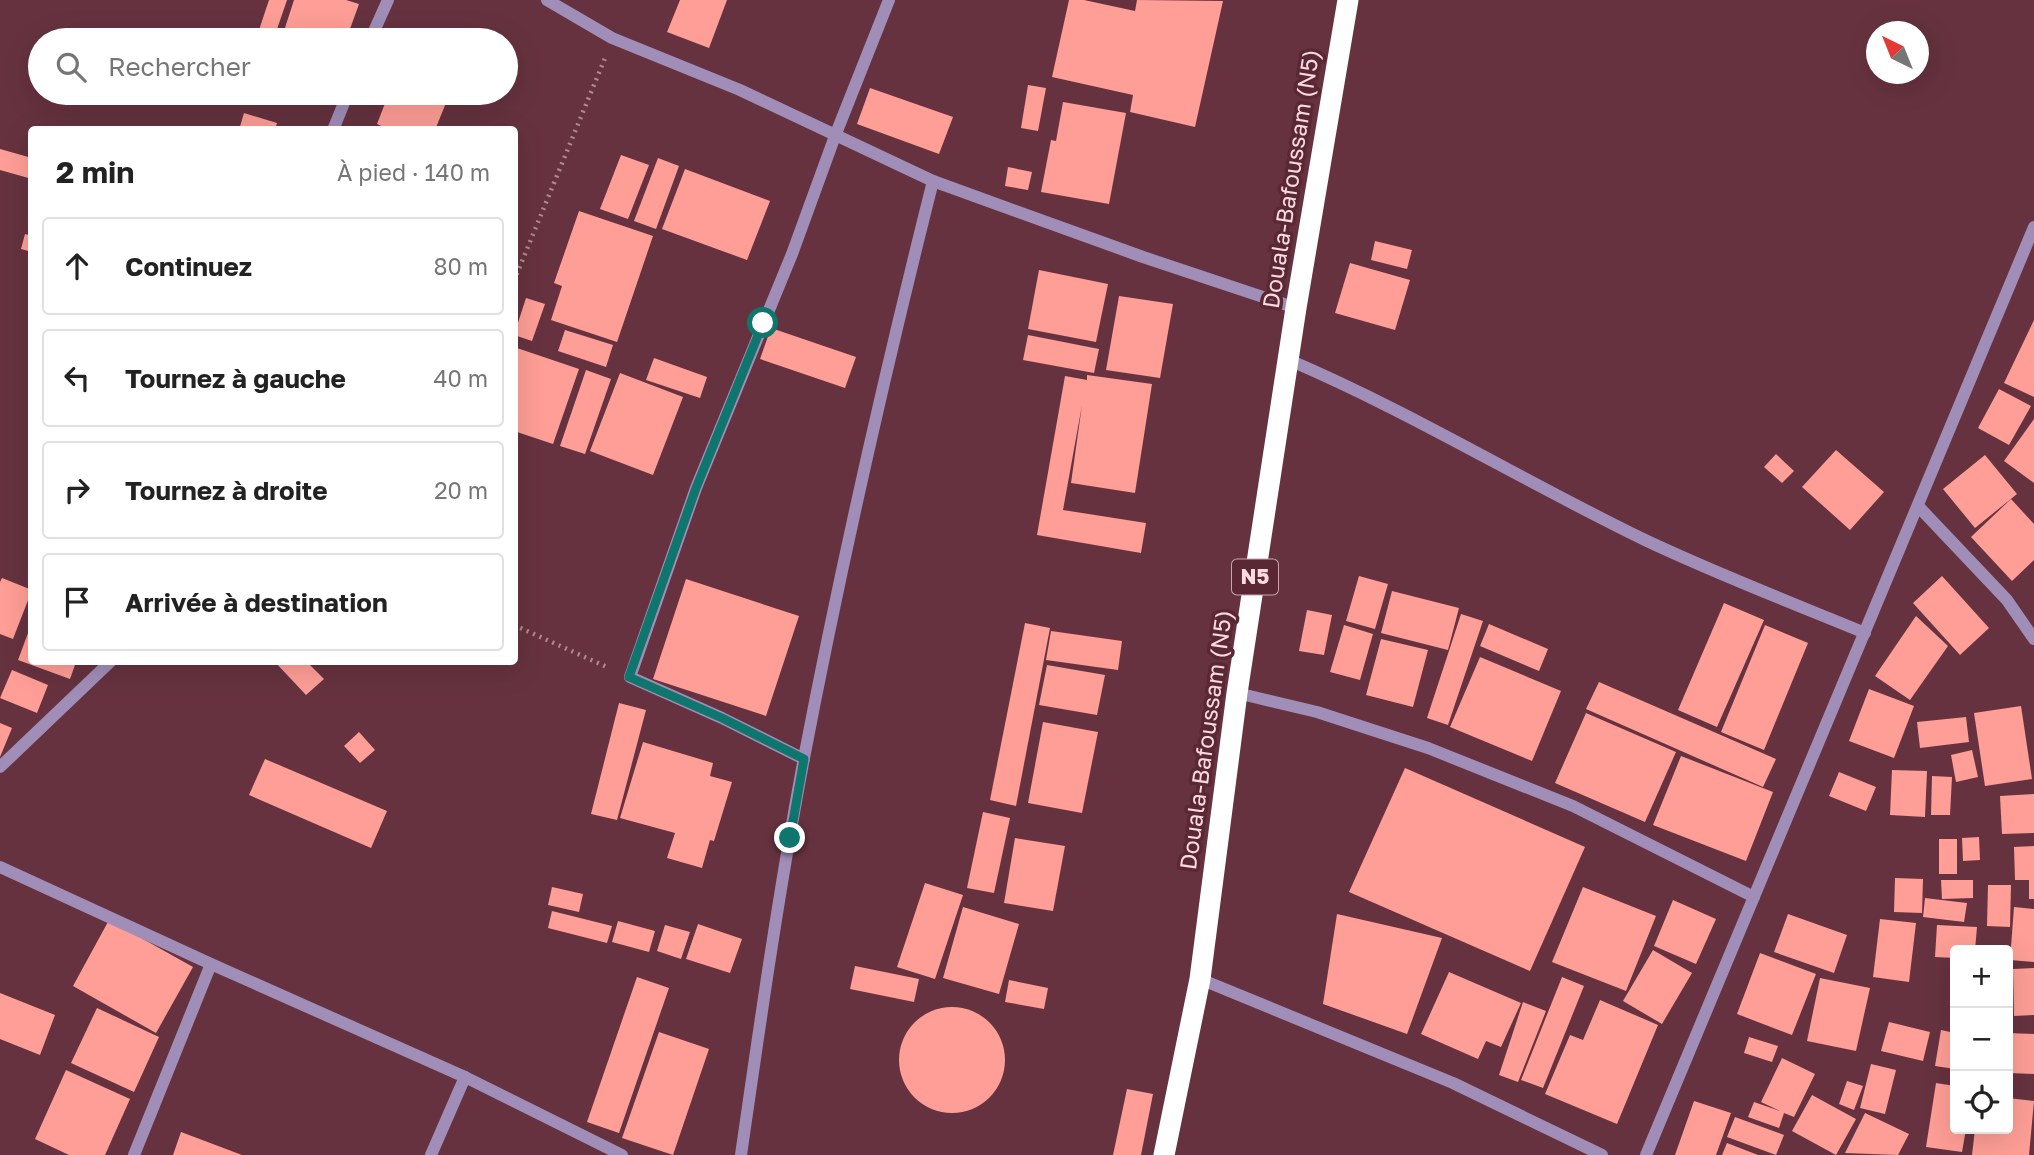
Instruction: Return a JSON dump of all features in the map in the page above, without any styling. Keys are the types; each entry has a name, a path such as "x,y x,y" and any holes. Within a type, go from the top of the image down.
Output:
{"highway":[{"name":"Douala-Bafoussam (N5)","path":"1164,1155 1200,979 1237,693 1296,308 1348,0"}],"street":[{"path":"375,28 388,0"},
{"path":"547,0 612,38 740,90 933,181 1143,257 1296,308"},
{"path":"804,759 722,718 629,677 696,488 792,254 889,0"},
{"path":"335,126 343,105"},
{"path":"741,1155 772,945 804,759 886,369 933,181"},
{"path":"1646,1155 2034,227"},
{"path":"1289,360 1341,383 1645,540 1727,577 1865,633"},
{"path":"1918,506 2007,600 2034,639"},
{"path":"0,767 107,665"},
{"path":"1237,693 1317,712 1428,748 1573,806 1754,897"},
{"path":"0,867 465,1077 622,1155"},
{"path":"134,1155 211,964"},
{"path":"1200,979 1453,1083 1602,1155"},
{"path":"431,1155 465,1077"}],"path":[{"path":"518,271 612,38"},
{"path":"518,627 629,677"}],"building":[{"path":"269,0 287,0 277,28 260,28"},
{"path":"294,0 346,0 359,4 350,28 285,28"},
{"path":"680,0 727,0 709,48 667,32"},
{"path":"1069,0 1084,0 1135,11 1137,0 1223,1 1195,127 1130,112 1133,95 1052,77"},
{"path":"1028,85 1046,88 1038,131 1021,128"},
{"path":"870,88 953,117 939,154 857,124"},
{"path":"1063,102 1126,113 1109,204 1041,192 1051,140 1056,141"},
{"path":"384,105 445,105 437,126 377,124"},
{"path":"244,113 277,123 276,126 240,126"},
{"path":"0,149 28,157 28,178 0,170"},
{"path":"621,155 649,165 628,219 600,209"},
{"path":"658,158 679,166 656,229 634,221"},
{"path":"1008,167 1032,172 1028,190 1005,186"},
{"path":"685,169 770,201 747,260 662,229"},
{"path":"579,211 653,236 617,342 551,320 562,286 554,283"},
{"path":"25,234 28,235 28,251 21,249"},
{"path":"1375,241 1412,250 1407,269 1371,260"},
{"path":"1350,263 1410,280 1395,330 1335,313"},
{"path":"1039,270 1108,284 1096,342 1028,329"},
{"path":"1119,296 1173,304 1160,378 1106,370"},
{"path":"526,298 545,304 532,341 518,336 518,323"},
{"path":"2034,320 2034,397 2004,383"},
{"path":"771,328 856,357 845,388 760,359"},
{"path":"565,330 613,345 606,367 558,351"},
{"path":"1028,335 1099,349 1094,373 1023,360"},
{"path":"518,348 579,369 553,444 518,432"},
{"path":"654,358 707,377 700,398 646,380"},
{"path":"586,370 611,379 585,454 560,446"},
{"path":"620,373 683,397 653,475 590,451"},
{"path":"1087,375 1152,384 1135,493 1071,483 1082,405 1063,510 1146,523 1141,553 1037,535 1065,376 1087,380"},
{"path":"1999,389 2031,406 2009,445 1978,428"},
{"path":"2034,419 2034,483 2004,461"},
{"path":"1836,450 1884,492 1850,530 1802,487"},
{"path":"1776,454 1794,471 1782,483 1764,467"},
{"path":"1985,455 2017,494 1975,528 1943,489"},
{"path":"2011,499 2034,524 2034,560 2012,581 1971,537"},
{"path":"1359,576 1388,584 1375,629 1346,621"},
{"path":"1942,576 1989,628 1960,655 1913,603"},
{"path":"2,578 28,588 28,600 13,639 0,634"},
{"path":"686,579 799,616 766,716 653,679"},
{"path":"1392,591 1459,608 1448,650 1381,633"},
{"path":"1724,603 1764,620 1717,727 1678,710"},
{"path":"1307,610 1332,615 1324,655 1299,651"},
{"path":"1461,614 1483,621 1448,725 1427,718"},
{"path":"1916,616 1948,646 1910,700 1875,676"},
{"path":"1025,623 1050,628 1016,806 990,800"},
{"path":"1489,624 1548,649 1539,671 1480,646"},
{"path":"1344,625 1373,634 1360,680 1330,672"},
{"path":"1765,625 1808,643 1764,750 1721,732"},
{"path":"1051,631 1122,641 1118,670 1046,660"},
{"path":"28,633 28,664 18,660"},
{"path":"1381,639 1428,650 1413,707 1366,695"},
{"path":"1480,657 1561,691 1532,761 1450,727"},
{"path":"32,665 75,665 70,679"},
{"path":"278,665 310,665 324,679 306,695"},
{"path":"1047,665 1105,675 1097,715 1039,705"},
{"path":"12,670 48,685 37,713 0,698"},
{"path":"1599,682 1776,759 1763,787 1586,709"},
{"path":"1869,689 1914,706 1894,758 1849,741"},
{"path":"619,703 646,710 617,820 591,814"},
{"path":"2021,706 2032,779 1985,786 1974,713"},
{"path":"1586,713 1676,752 1645,822 1555,783"},
{"path":"1966,717 1969,742 1920,748 1917,722"},
{"path":"1043,722 1098,732 1082,813 1028,803"},
{"path":"0,723 12,728 0,757"},
{"path":"359,732 375,750 360,763 344,746"},
{"path":"643,742 713,763 710,776 732,782 714,841 710,840 702,868 667,858 675,833 620,818"},
{"path":"1972,750 1978,777 1956,782 1951,755"},
{"path":"1681,756 1773,792 1746,861 1653,825"},
{"path":"265,759 387,811 371,848 249,795"},
{"path":"1405,768 1585,847 1530,971 1349,892"},
{"path":"1892,770 1927,771 1925,817 1890,815"},
{"path":"1839,772 1876,787 1866,811 1829,796"},
{"path":"1932,776 1952,777 1950,815 1931,815"},
{"path":"2034,794 2034,833 2002,834 2000,796"},
{"path":"983,812 1010,818 994,893 967,888"},
{"path":"1979,837 1980,860 1963,861 1962,838"},
{"path":"1015,838 1065,846 1053,911 1004,903"},
{"path":"1939,839 1957,839 1957,874 1939,874"},
{"path":"2034,846 2034,899 2029,899 2029,880 2015,880 2014,847"},
{"path":"1895,878 1923,879 1922,913 1894,912"},
{"path":"1941,880 1973,880 1973,898 1942,899"},
{"path":"925,883 963,895 935,979 897,967"},
{"path":"1988,885 2011,885 2010,927 1987,926"},
{"path":"552,887 583,894 579,912 548,905"},
{"path":"1583,887 1656,916 1626,991 1552,962"},
{"path":"1925,898 1967,903 1964,922 1923,917"},
{"path":"1673,900 1716,919 1696,964 1654,946"},
{"path":"963,907 1019,924 999,994 943,978"},
{"path":"2014,907 2034,909 2034,962 2013,960 2011,945"},
{"path":"552,911 612,926 607,943 548,928"},
{"path":"1337,914 1442,938 1407,1034 1323,1004"},
{"path":"1788,914 1847,935 1834,973 1774,952"},
{"path":"1880,919 1916,923 1909,982 1873,977"},
{"path":"109,920 193,967 156,1033 73,986"},
{"path":"618,921 655,931 649,952 612,942"},
{"path":"698,924 742,939 730,973 686,959"},
{"path":"665,925 690,932 681,959 657,951"},
{"path":"1937,925 1977,927 1975,945 1950,945 1950,958 1935,957"},
{"path":"1653,950 1692,973 1662,1024 1623,1001"},
{"path":"1760,953 1816,974 1792,1035 1737,1014"},
{"path":"855,966 919,979 914,1002 850,989"},
{"path":"2034,968 2034,1015 2014,1016 2013,969"},
{"path":"1449,972 1521,1003 1501,1047 1486,1041 1478,1059 1421,1034"},
{"path":"637,977 669,988 619,1133 587,1122"},
{"path":"1562,977 1584,986 1543,1088 1521,1080"},
{"path":"1820,978 1870,988 1856,1051 1807,1041"},
{"path":"1009,980 1048,988 1044,1009 1005,1002"},
{"path":"0,993 55,1015 40,1055 0,1039"},
{"path":"1600,1000 1658,1025 1617,1124 1545,1094 1570,1035 1583,1040"},
{"path":"1523,1002 1546,1011 1518,1082 1499,1075"},
{"path":"952,1007 972,1011 989,1023 1001,1040 1005,1060 1001,1080 989,1097 972,1109 952,1113 932,1109 915,1097 903,1080 899,1060 903,1040 915,1023 932,1011"},
{"path":"97,1008 159,1037 134,1092 71,1063"},
{"path":"1889,1022 1930,1032 1923,1061 1881,1051"},
{"path":"1941,1030 1950,1032 1950,1068 1935,1066"},
{"path":"659,1032 709,1049 673,1155 622,1138"},
{"path":"2013,1033 2034,1034 2034,1074 2013,1073"},
{"path":"1749,1037 1778,1046 1772,1062 1744,1053"},
{"path":"1782,1058 1815,1074 1794,1117 1784,1113 1779,1128 1748,1117 1754,1102 1780,1111 1761,1102"},
{"path":"1871,1064 1896,1070 1885,1114 1860,1108"},
{"path":"66,1070 130,1099 105,1155 69,1155 35,1139"},
{"path":"1847,1081 1863,1086 1854,1110 1839,1104"},
{"path":"1936,1083 1950,1085 1950,1134 1965,1134 1962,1152 1926,1147"},
{"path":"1127,1089 1153,1094 1141,1155 1113,1155"},
{"path":"1812,1095 1856,1119 1836,1155 1792,1131"},
{"path":"2013,1099 2034,1101 2029,1155 1972,1155 1974,1134 2013,1134"},
{"path":"1694,1101 1731,1113 1716,1155 1675,1155"},
{"path":"1865,1113 1909,1134 1898,1155 1845,1153"},
{"path":"1735,1117 1784,1135 1776,1155 1727,1137"},
{"path":"181,1132 242,1155 173,1155"},
{"path":"1727,1143 1758,1155 1722,1155"}],"route":[{"path":"763,323 696,488 629,677 722,718 804,759 790,838"}]}
